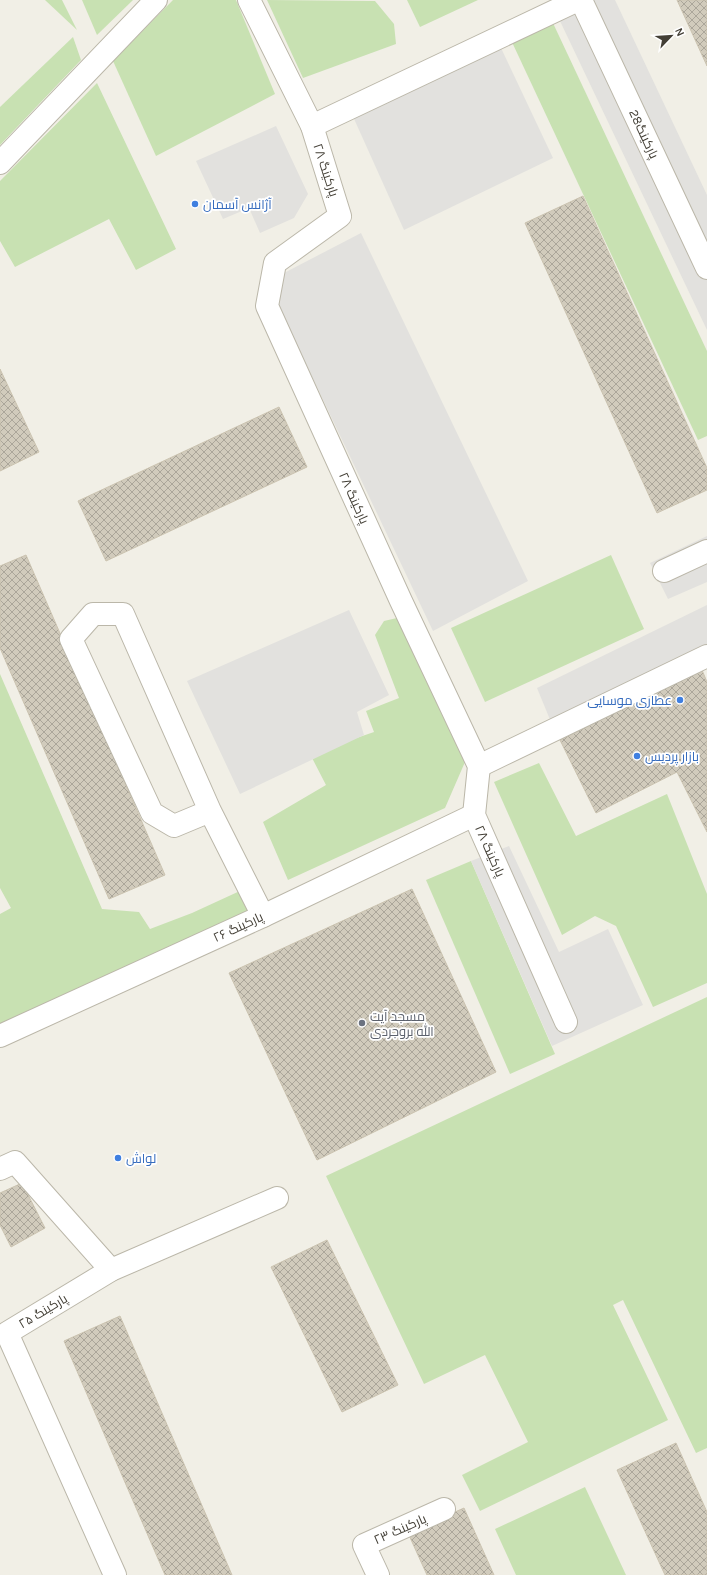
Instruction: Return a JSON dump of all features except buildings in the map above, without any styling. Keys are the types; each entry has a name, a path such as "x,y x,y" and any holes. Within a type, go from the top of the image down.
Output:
{"street":[{"path":"0,163 156,0"},
{"name":"پارکینگ ۲۸","path":"248,0 312,126 340,216 275,263 267,306 401,601 479,766 474,815 566,1022"},
{"name":"پارکینگ28","path":"312,126 579,0 707,268"},
{"path":"664,571 707,551"},
{"path":"210,811 174,826 152,813 71,639 93,614 124,614 210,811 263,916"},
{"path":"479,766 707,656"},
{"name":"پارکینگ ۲۶","path":"0,1036 263,916 474,815"},
{"path":"0,1169 15,1162 111,1270"},
{"name":"پارکینگ ۲۵","path":"115,1575 7,1333 111,1270 277,1198"},
{"name":"پارکینگ ۲۳","path":"378,1575 364,1545 444,1509"}],"green space":[{"path":"45,0 62,0 77,30"},
{"path":"82,0 133,0 97,35"},
{"path":"173,0 236,0 275,94 156,156 113,61"},
{"path":"267,0 375,1 394,24 396,44 303,78"},
{"path":"407,0 478,0 420,27"},
{"path":"552,21 707,351 707,436 698,440 511,40"},
{"path":"73,37 81,60 0,145 0,107"},
{"path":"97,83 176,249 136,270 109,219 15,267 0,241 0,181"},
{"path":"611,555 644,629 485,702 451,628"},
{"path":"397,618 408,634 465,762 445,808 288,880 263,822 326,785 310,754 374,732 366,711 399,698 375,635 384,621"},
{"path":"0,674 102,909 139,912 150,929 192,913 242,890 250,915 0,1027 0,914 11,908 0,888"},
{"path":"539,763 576,836 667,794 707,894 707,983 653,1007 616,926 595,916 562,935 494,782"},
{"path":"471,861 555,1054 510,1074 426,880"},
{"path":"707,997 707,1448 696,1453 623,1300 613,1305 668,1420 480,1511 462,1475 528,1442 485,1355 424,1384 326,1176"},
{"path":"585,1487 626,1575 516,1575 495,1529"}],"shaded area":[{"path":"550,0 615,0 707,195 707,330"},
{"path":"493,31 553,158 404,230 346,101"},
{"path":"276,126 308,194 294,218 260,233 249,208 223,219 196,161"},
{"path":"361,233 528,581 433,631 276,301 284,273"},
{"path":"707,536 707,582 668,599 650,563"},
{"path":"707,605 707,650 551,722 537,688"},
{"path":"349,610 389,695 357,712 364,735 240,794 187,681"},
{"path":"509,846 559,952 608,929 643,1005 552,1046 471,861"}],"place":[{"name":"آژانس آسمان","path":"195,204"},
{"name":"عطاری موسایی","path":"680,700"},
{"name":"بازار پردیس","path":"637,756"},
{"name":"مسجد آیت الله بروجردی","path":"362,1023"},
{"name":"لواش","path":"118,1158"}]}
